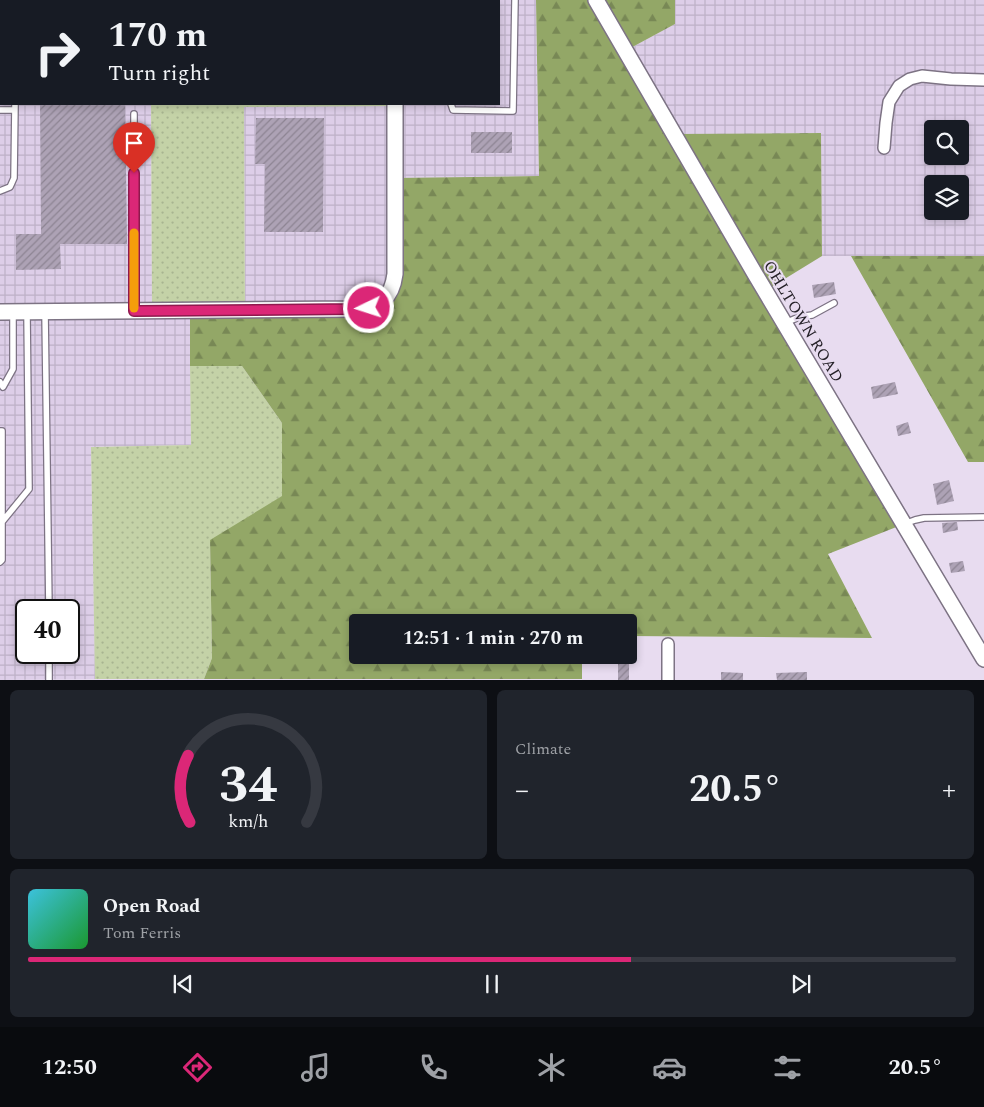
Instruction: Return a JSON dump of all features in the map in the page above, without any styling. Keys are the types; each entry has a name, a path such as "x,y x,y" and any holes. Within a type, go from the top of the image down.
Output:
{"street":[{"name":"OHLTOWN ROAD","path":"596,0 746,258 984,659"},
{"path":"884,148 889,102 899,86 910,79 922,76 984,80"},
{"path":"13,312 357,309 376,306 388,296 395,274 395,105"},
{"path":"668,644 668,680"}],"lane":[{"path":"451,105 453,110 513,111 514,0"},
{"path":"0,110 14,107 14,178 10,187 0,191"},
{"path":"134,114 134,311"},
{"path":"785,322 812,315 834,303"},
{"path":"0,382 3,387 13,369 13,312"},
{"path":"2,522 30,488 13,312"},
{"path":"46,312 49,599"},
{"path":"0,431 2,431 2,560 0,562"},
{"path":"904,524 924,518 984,517"},
{"path":"49,664 49,680"}],"shaded area":[{"path":"500,0 536,0 539,176 395,178 395,274 382,301 245,310 244,107 500,105"},
{"path":"675,0 984,0 984,256 822,256 821,133 674,135 625,51 675,24"},
{"path":"0,105 151,105 152,311 190,311 191,445 91,447 95,679 0,680"}],"green space":[{"path":"536,0 675,0 675,24 625,51 674,134 821,133 822,256 765,291 904,524 828,554 872,638 637,636 637,614 349,614 349,664 582,664 582,679 204,679 212,658 210,540 282,496 282,423 242,366 190,366 190,311 357,309 388,296 395,178 539,176"},
{"path":"151,105 395,105 244,107 245,310 152,311"},
{"path":"851,256 984,256 984,462 968,462"},
{"path":"190,366 242,366 282,423 282,497 210,541 212,658 204,679 95,679 91,447 191,445"}],"building":[{"path":"40,105 125,105 127,244 60,244 61,269 16,270 16,234 41,234"},
{"path":"256,118 324,118 323,232 264,232 265,164 255,164"},
{"path":"471,132 512,132 512,153 471,153"},
{"path":"834,282 836,294 814,298 812,285"},
{"path":"895,382 898,394 873,399 871,387"},
{"path":"908,422 911,433 898,436 896,426"},
{"path":"949,480 954,501 937,505 933,484"},
{"path":"957,522 958,530 943,533 942,523"},
{"path":"963,561 965,571 951,573 949,563"},
{"path":"618,664 629,664 629,680 618,680"},
{"path":"721,672 743,673 743,680 721,680"},
{"path":"807,672 807,680 777,680 776,673"}],"slow traffic":[{"path":"134,233 134,308"}],"route":[{"path":"134,173 134,311 369,308"}]}
